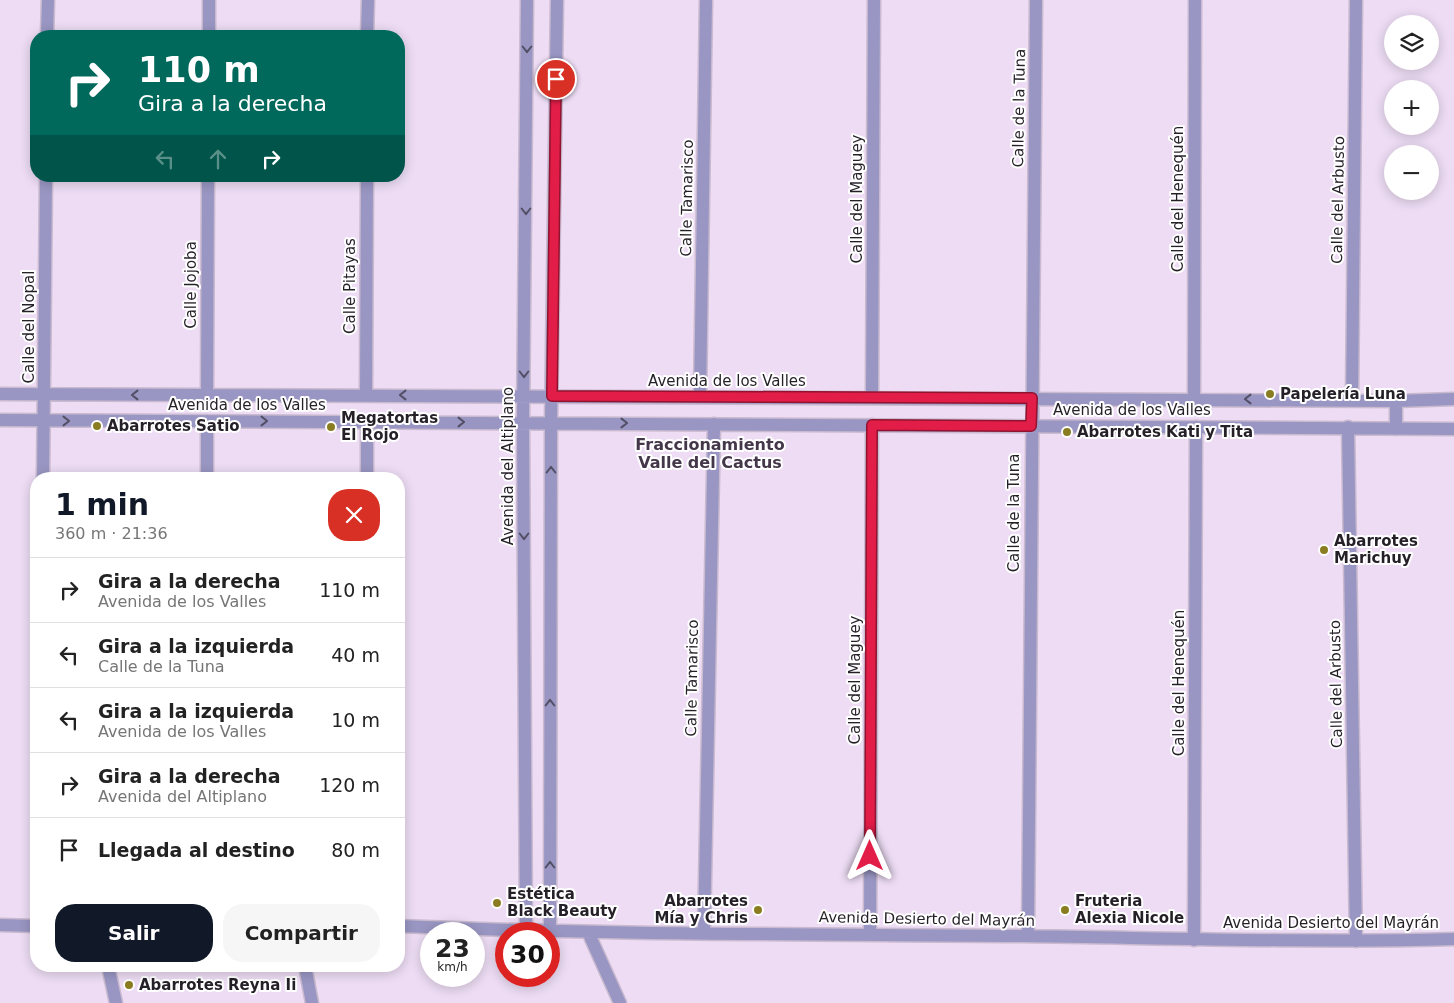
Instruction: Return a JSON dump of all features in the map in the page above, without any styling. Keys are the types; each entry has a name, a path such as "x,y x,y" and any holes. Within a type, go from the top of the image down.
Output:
{"street":[{"path":"47,30 48,0"},
{"path":"209,0 209,30"},
{"path":"368,0 368,30"},
{"name":"Avenida del Altiplano","path":"526,922 523,423 527,0"},
{"path":"550,922 551,423 557,0"},
{"name":"Calle Tamarisco","path":"700,397 706,0"},
{"name":"Calle del Maguey","path":"872,398 874,0"},
{"name":"Calle de la Tuna","path":"1028,936 1036,0"},
{"name":"Calle del Henequén","path":"1194,399 1196,0"},
{"name":"Calle del Arbusto","path":"1352,400 1356,0"},
{"name":"Calle del Nopal","path":"44,472 46,182"},
{"name":"Calle Jojoba","path":"207,395 208,182"},
{"name":"Calle Pitayas","path":"366,395 367,182"},
{"name":"Avenida de los Valles","path":"0,394 1396,401 1454,399"},
{"path":"1396,401 1396,429"},
{"name":"Avenida de los Valles","path":"0,420 1454,429"},
{"path":"207,421 207,472"},
{"path":"367,422 367,472"},
{"name":"Calle Tamarisco","path":"704,933 714,424"},
{"name":"Calle del Maguey","path":"870,935 872,425"},
{"name":"Calle del Henequén","path":"1194,940 1196,427"},
{"name":"Calle del Arbusto","path":"1348,427 1356,942"},
{"path":"0,925 30,926"},
{"name":"Avenida Desierto del Mayrán","path":"405,926 495,931"},
{"name":"Avenida Desierto del Mayrán","path":"560,932 1028,936 1356,942 1454,939"},
{"path":"588,932 620,1003"},
{"path":"109,972 116,1003"},
{"path":"306,972 312,1003"}],"place":[{"name":"Papelería Luna","path":"1270,394"},
{"name":"Abarrotes Satio","path":"97,426"},
{"name":"Megatortas El Rojo","path":"331,427"},
{"name":"Abarrotes Kati y Tita","path":"1067,432"},
{"name":"Abarrotes Marichuy","path":"1324,550"},
{"name":"Estética Black Beauty","path":"497,903"},
{"name":"Abarrotes Mía y Chris","path":"758,910"},
{"name":"Fruteria Alexia Nicole","path":"1065,910"},
{"name":"Abarrotes Reyna Ii","path":"129,985"}],"district":[{"name":"Fraccionamiento Valle del Cactus","path":"710,453"}],"route":[{"path":"556,79 552,396 1032,398 1031,426 872,425 870,856"}]}
